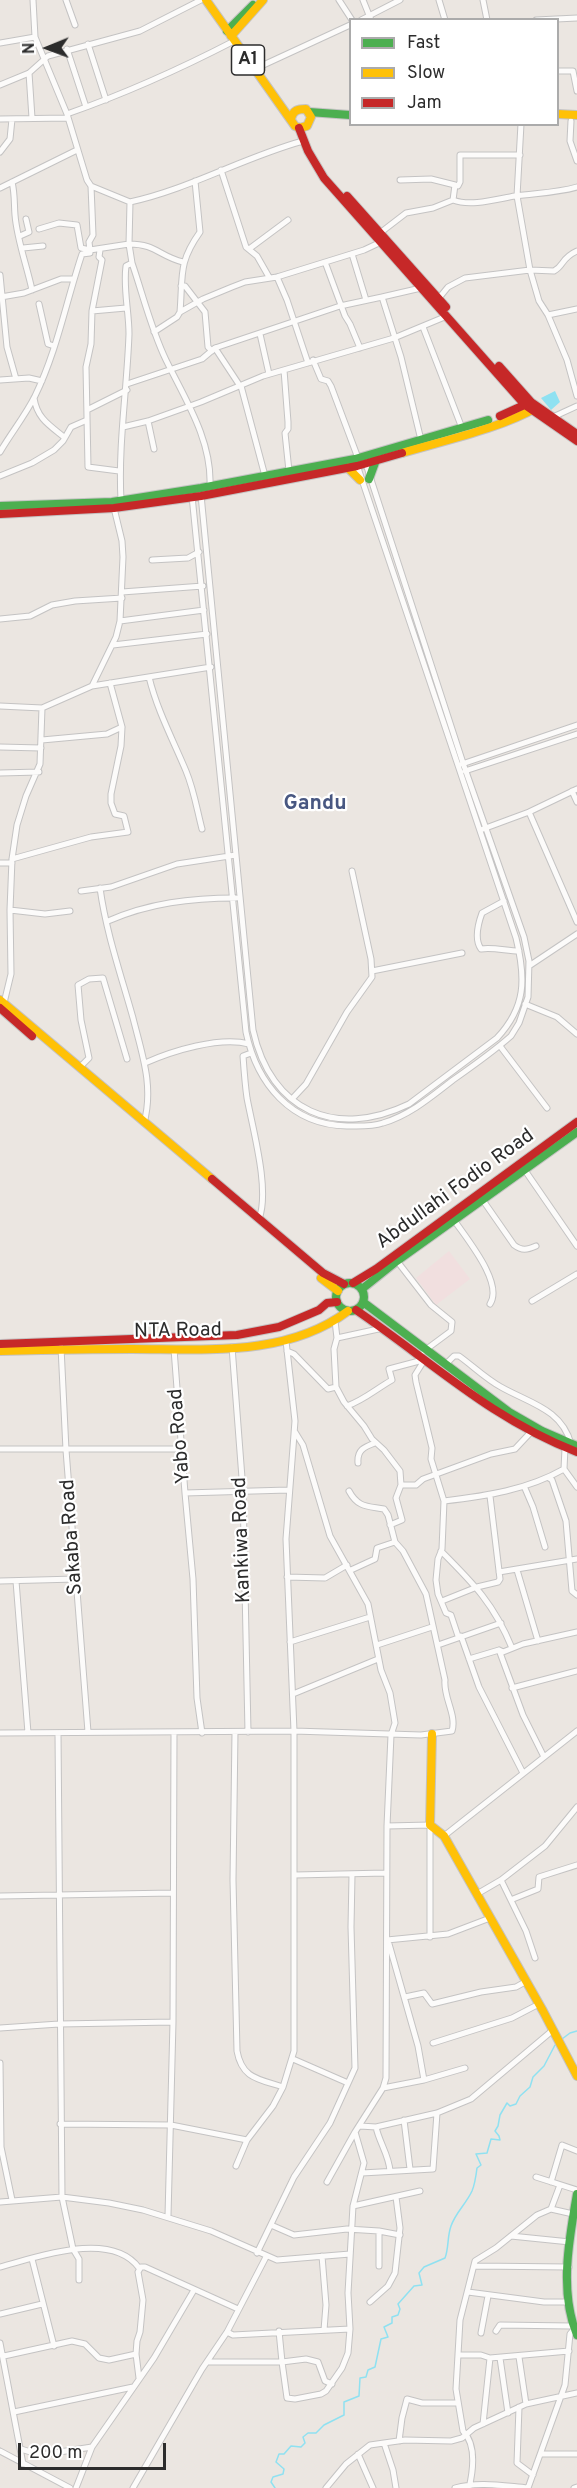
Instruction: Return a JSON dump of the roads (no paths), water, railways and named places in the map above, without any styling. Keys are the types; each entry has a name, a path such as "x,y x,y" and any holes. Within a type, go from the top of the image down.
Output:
{"main road":[{"name":"A1","path":"206,0 275,91 298,109"},
{"name":"A1","path":"214,0 232,33 291,119"},
{"path":"232,33 257,0"},
{"path":"232,33 264,0"},
{"path":"349,115 298,109 291,119 293,124 305,126 349,120"},
{"path":"309,112 303,141 324,178 439,298 531,406 553,417 577,434"},
{"path":"559,114 575,119"},
{"path":"559,121 575,119"},
{"path":"305,126 309,141 321,165 422,288 531,406 577,441"},
{"path":"0,514 114,508 358,462 531,406"},
{"path":"0,507 121,500 199,491 289,471 376,460 472,432 531,406"},
{"path":"365,479 376,460"},
{"path":"358,462 365,479"},
{"path":"1,1008 79,1068 323,1273 345,1286 362,1289 363,1302 494,1411 530,1433 571,1446"},
{"path":"1,1008 345,1286"},
{"name":"Abdullahi Fodio Road","path":"345,1286 376,1269 577,1122"},
{"name":"Abdullahi Fodio Road","path":"362,1289 397,1261 577,1131"},
{"path":"345,1286 337,1302 343,1309 352,1311 384,1328 424,1355 445,1365 513,1415 571,1446 577,1452"},
{"name":"NTA Road","path":"0,1351 237,1335 279,1327 312,1314 327,1303 337,1302"},
{"path":"352,1311 363,1302"},
{"name":"NTA Road","path":"0,1344 174,1349 232,1347 298,1338 352,1311"},
{"path":"432,1734 430,1825 444,1836 577,2074"},
{"path":"575,2329 569,2302 569,2267 577,2192"}],"street":[{"path":"0,452 34,399 42,381 82,254 90,253 90,242 93,235 91,186 68,116 35,37 33,0"},
{"path":"66,0 75,25"},
{"path":"0,85 29,73 48,56 140,31 201,0"},
{"path":"339,0 351,18"},
{"path":"363,0 370,18 400,0"},
{"path":"439,0 444,18"},
{"path":"483,0 487,18"},
{"path":"559,19 577,18"},
{"path":"259,68 349,26"},
{"path":"0,119 46,120 68,116 191,64 232,33"},
{"path":"0,43 35,37"},
{"path":"88,44 106,100"},
{"path":"67,50 86,107"},
{"path":"559,71 575,72 577,91"},
{"path":"29,73 32,118"},
{"path":"0,152 10,139 12,119"},
{"path":"575,119 570,141 577,161"},
{"path":"521,126 517,196 530,270 539,301 548,315 574,377 577,396"},
{"path":"91,186 130,202 195,181 275,149 303,141"},
{"path":"0,188 78,150"},
{"path":"400,180 441,180 458,186 460,155 520,155"},
{"path":"221,170 234,216 246,247 257,256 269,278"},
{"path":"180,312 183,262 192,241 200,231 195,181"},
{"path":"12,182 20,236 32,290"},
{"path":"453,200 455,185"},
{"path":"154,332 198,301 244,282 277,277 352,254 381,237 406,213 433,208 453,200 459,202 494,201 517,196 552,194 577,187"},
{"path":"130,202 129,244 132,263 154,332 190,406 207,456 199,491 199,552 250,1053 260,1075 282,1101 304,1118 334,1126 366,1126 383,1123 411,1111 497,1038 523,1003 523,978 519,951 504,901 459,773 365,479"},
{"path":"20,236 30,232 26,219"},
{"path":"249,249 288,220"},
{"path":"39,229 59,223 77,225 81,248 100,250 129,244 148,245 169,258 183,262"},
{"path":"23,248 43,246"},
{"path":"100,250 99,257 102,260 92,311 91,344 86,367 88,467 119,471"},
{"path":"439,298 448,287 465,278 530,270 554,271 558,269 565,256 577,251"},
{"path":"352,254 366,300"},
{"path":"325,262 340,306 360,348"},
{"path":"121,500 119,471 127,387 129,334 125,277 126,266 132,263"},
{"path":"0,275 8,347 15,379"},
{"path":"199,491 253,1030 258,1051 266,1070 292,1099 308,1111 335,1118 365,1119 402,1107 437,1088 500,1046 516,1030 530,979 529,966 524,937 331,386 328,381 321,379 310,362 277,277"},
{"path":"1,297 32,290 61,279 74,279"},
{"path":"181,285 185,286 205,312 208,347 213,349 240,386 265,476"},
{"path":"87,410 127,387 202,359 213,349 340,306 422,288"},
{"path":"382,297 401,357 421,440"},
{"path":"39,304 48,344 54,346"},
{"path":"92,311 126,308"},
{"path":"548,315 577,309"},
{"path":"123,427 190,406 269,374 394,338 447,316"},
{"path":"423,327 462,428"},
{"path":"260,334 269,374"},
{"path":"284,370 288,422 288,429 285,433 289,471"},
{"path":"0,380 42,381"},
{"path":"34,399 36,411 42,420 64,437"},
{"path":"553,417 577,406"},
{"path":"0,476 32,463 54,450 75,424 87,420"},
{"path":"148,421 154,448"},
{"path":"92,686 113,645 120,621 122,541 114,508"},
{"path":"152,560 188,558 199,552"},
{"path":"0,619 30,616 52,605 75,601 203,586"},
{"path":"120,621 204,610"},
{"path":"113,645 207,634"},
{"path":"0,706 42,708 92,686 217,666"},
{"path":"149,677 156,704 164,717 172,744 194,792 202,830"},
{"path":"0,863 91,837 128,832 124,816 115,814 111,804 122,727 110,683"},
{"path":"1,1008 11,974 12,861 26,795 39,772 42,708"},
{"path":"457,765 577,725"},
{"path":"42,740 107,734 122,727"},
{"path":"459,773 577,734"},
{"path":"0,747 41,748"},
{"path":"0,773 39,772"},
{"path":"479,830 529,812 575,790 577,802"},
{"path":"529,812 577,922"},
{"path":"81,891 111,886 177,864 236,855"},
{"path":"292,1099 306,1084 347,1012 372,977 352,871"},
{"path":"100,888 109,932 148,1075 149,1104 144,1123"},
{"path":"108,921 171,902 211,897 240,898"},
{"path":"504,901 482,913 478,923 478,944 481,949 519,951"},
{"path":"10,910 45,914 70,911"},
{"path":"529,966 577,934"},
{"path":"372,971 462,953"},
{"path":"79,1068 89,1058 81,1020 78,985 99,977 103,978 127,1059"},
{"path":"523,1003 557,1017 577,1034"},
{"path":"145,1063 163,1055 196,1046 237,1041 249,1044"},
{"path":"500,1046 547,1108"},
{"path":"250,1053 243,1056 247,1099 263,1191 263,1207 259,1219"},
{"path":"524,1169 577,1246"},
{"path":"482,1199 514,1245 527,1250 536,1246"},
{"path":"454,1220 493,1281 494,1299 490,1304"},
{"path":"347,1406 364,1400 392,1380 390,1369 424,1355 451,1331 452,1322 431,1305 397,1261"},
{"path":"532,1301 577,1274"},
{"path":"335,1321 336,1387 347,1406 375,1443 384,1450 402,1474 396,1498 402,1520 390,1525"},
{"path":"337,1338 384,1328"},
{"path":"236,2166 247,2140 273,2106 283,2087 292,2059 295,2035 294,1731 286,1539 288,1490 295,1432 286,1341"},
{"name":"Sakaba Road","path":"62,1346 66,1450 88,1732"},
{"name":"Kankiwa Road","path":"232,1347 243,1491 248,1732"},
{"name":"Yabo Road","path":"174,1349 185,1493 288,1490"},
{"path":"287,1351 294,1354 328,1389 336,1387"},
{"path":"424,1355 415,1375 432,1448 431,1459 446,1515 436,1580 438,1594 446,1613 451,1615 458,1636 461,1636 479,1687 523,1773"},
{"path":"444,1501 490,1496 549,1478 564,1469 571,1446 562,1422 550,1412 499,1386 459,1356 454,1356 445,1365"},
{"path":"295,1432 306,1453 330,1536 368,1604 378,1659 390,1693 395,1723 391,1735 387,1826 386,2078 383,2088 327,2182"},
{"path":"401,1485 416,1485 436,1474 491,1454 515,1449 530,1433"},
{"path":"358,1463 357,1457 361,1449 375,1443"},
{"path":"0,1449 182,1449"},
{"path":"564,1469 577,1487"},
{"path":"549,1478 552,1480 566,1521 572,1591 577,1595"},
{"path":"524,1486 534,1507 545,1547"},
{"path":"0,1733 294,1731 391,1735 452,1731 454,1729 426,1594 403,1551 395,1542 388,1515 384,1509 368,1508 359,1504 349,1491"},
{"path":"185,1493 193,1579 196,1688 201,1732"},
{"path":"442,1601 477,1587 498,1582 499,1572 490,1496"},
{"path":"287,1577 325,1578 375,1559 377,1548 395,1542"},
{"path":"441,1551 477,1587 492,1607 512,1648"},
{"path":"499,1572 577,1558"},
{"path":"517,1570 538,1641"},
{"path":"0,1581 76,1579"},
{"path":"16,1581 27,1733"},
{"path":"290,1642 370,1617"},
{"path":"438,1645 501,1623"},
{"path":"377,1645 432,1627"},
{"path":"469,1659 577,1632"},
{"path":"499,1650 512,1688 544,1757"},
{"path":"293,1694 378,1659"},
{"path":"512,1688 577,1671"},
{"path":"444,1836 577,1731"},
{"path":"235,1732 234,1880 237,2051 239,2062 248,2074 283,2087"},
{"path":"58,1733 62,2197 73,2249 79,2259 79,2280"},
{"path":"168,2216 173,2022 174,1733"},
{"path":"477,1894 501,1880 545,1846 577,1807"},
{"path":"387,1826 430,1825 430,1937"},
{"path":"513,1899 538,1889 539,1877 577,1865"},
{"path":"295,1875 386,1873"},
{"path":"257,2253 294,2177 330,2123 355,2068 351,1950 352,1875"},
{"path":"501,1880 513,1899 535,1958"},
{"path":"0,1896 173,1893"},
{"path":"387,1940 448,1934 490,1918"},
{"path":"387,1940 418,2046 423,2080"},
{"path":"405,1997 424,1994 432,2004 481,1992 516,1987 525,1982"},
{"path":"433,2043 512,2018 539,2004"},
{"path":"0,2028 59,2024 173,2022"},
{"path":"360,2126 376,2127 437,2113 471,2099 553,2030"},
{"path":"292,2059 348,2083"},
{"path":"0,2063 1,2147 12,2200"},
{"path":"383,2088 465,2068"},
{"path":"362,2173 433,2169 437,2113"},
{"path":"404,2120 411,2169"},
{"path":"60,2124 171,2125 247,2140"},
{"path":"376,2127 378,2138 386,2151 390,2171"},
{"path":"279,2331 287,2398 295,2399 321,2394 332,2384 348,2353 351,2229 353,2206 364,2163 355,2132"},
{"path":"551,2182 562,2145 577,2151"},
{"path":"536,2177 577,2192"},
{"path":"551,2209 560,2185"},
{"path":"353,2206 420,2191"},
{"path":"0,2202 62,2197 109,2203 168,2216 211,2231 266,2257 286,2260 350,2254"},
{"path":"370,2302 388,2286 395,2273 400,2235 396,2197"},
{"path":"469,2486 473,2455 467,2434 463,2431 458,2403 458,2355 460,2320 475,2265 480,2256 496,2248 532,2218 551,2209 573,2214"},
{"path":"271,2225 294,2235 351,2229 400,2235"},
{"path":"378,2231 379,2266"},
{"path":"511,2236 570,2242"},
{"path":"0,2267 73,2249 108,2250 134,2260 140,2268"},
{"path":"322,2256 326,2305 324,2330"},
{"path":"133,2488 226,2332 266,2257"},
{"path":"32,2259 42,2304 46,2307 54,2346"},
{"path":"475,2265 569,2267"},
{"path":"140,2268 145,2267 238,2309"},
{"path":"139,2378 136,2354 142,2313 138,2272 140,2268"},
{"path":"76,2488 92,2447 154,2358 194,2290"},
{"path":"468,2292 544,2302 569,2302"},
{"path":"481,2333 488,2296"},
{"path":"0,2314 42,2304"},
{"path":"496,2331 500,2325 575,2329"},
{"path":"226,2332 233,2335 350,2329"},
{"path":"455,2488 469,2486 528,2488 559,2396 565,2385 570,2334 575,2329"},
{"path":"4,2356 72,2341 80,2342 94,2355 109,2360 136,2354"},
{"path":"0,2343 23,2464"},
{"path":"458,2355 500,2358 569,2351"},
{"path":"519,2357 526,2404"},
{"path":"483,2424 490,2358"},
{"path":"500,2358 508,2413"},
{"path":"207,2362 282,2362 306,2359 318,2362 325,2380 332,2384"},
{"path":"14,2412 133,2387"},
{"path":"326,2488 346,2464 370,2445 399,2441 451,2441 526,2404 577,2393"},
{"path":"399,2441 407,2399 422,2403 458,2403"},
{"path":"519,2408 517,2463 533,2475"},
{"path":"384,2443 391,2461 396,2488"},
{"path":"21,2449 40,2455 92,2447"},
{"path":"0,2451 70,2488"},
{"path":"358,2454 373,2488"},
{"path":"541,2454 577,2454"}],"water":[{"path":"555,391 560,402 551,410 541,398"}],"waterway":[{"path":"562,2039 577,2031"},
{"path":"275,2488 271,2482 273,2477 283,2474 284,2469 276,2462 279,2454 284,2454 291,2446 301,2447 305,2443 303,2437 308,2433 316,2433 324,2425 344,2415 344,2402 359,2396 360,2378 366,2377 368,2370 375,2367 381,2339 388,2337 384,2327 392,2323 392,2317 398,2315 400,2309 398,2304 414,2286 422,2285 419,2273 424,2267 445,2258 451,2226 472,2191 477,2168 481,2165 476,2154 487,2153 491,2139 500,2140 495,2131 500,2115 507,2103 510,2106 516,2104 520,2096 530,2087 533,2077 544,2066 555,2045"}],"district":[{"name":"Gandu","path":"315,805"}]}
